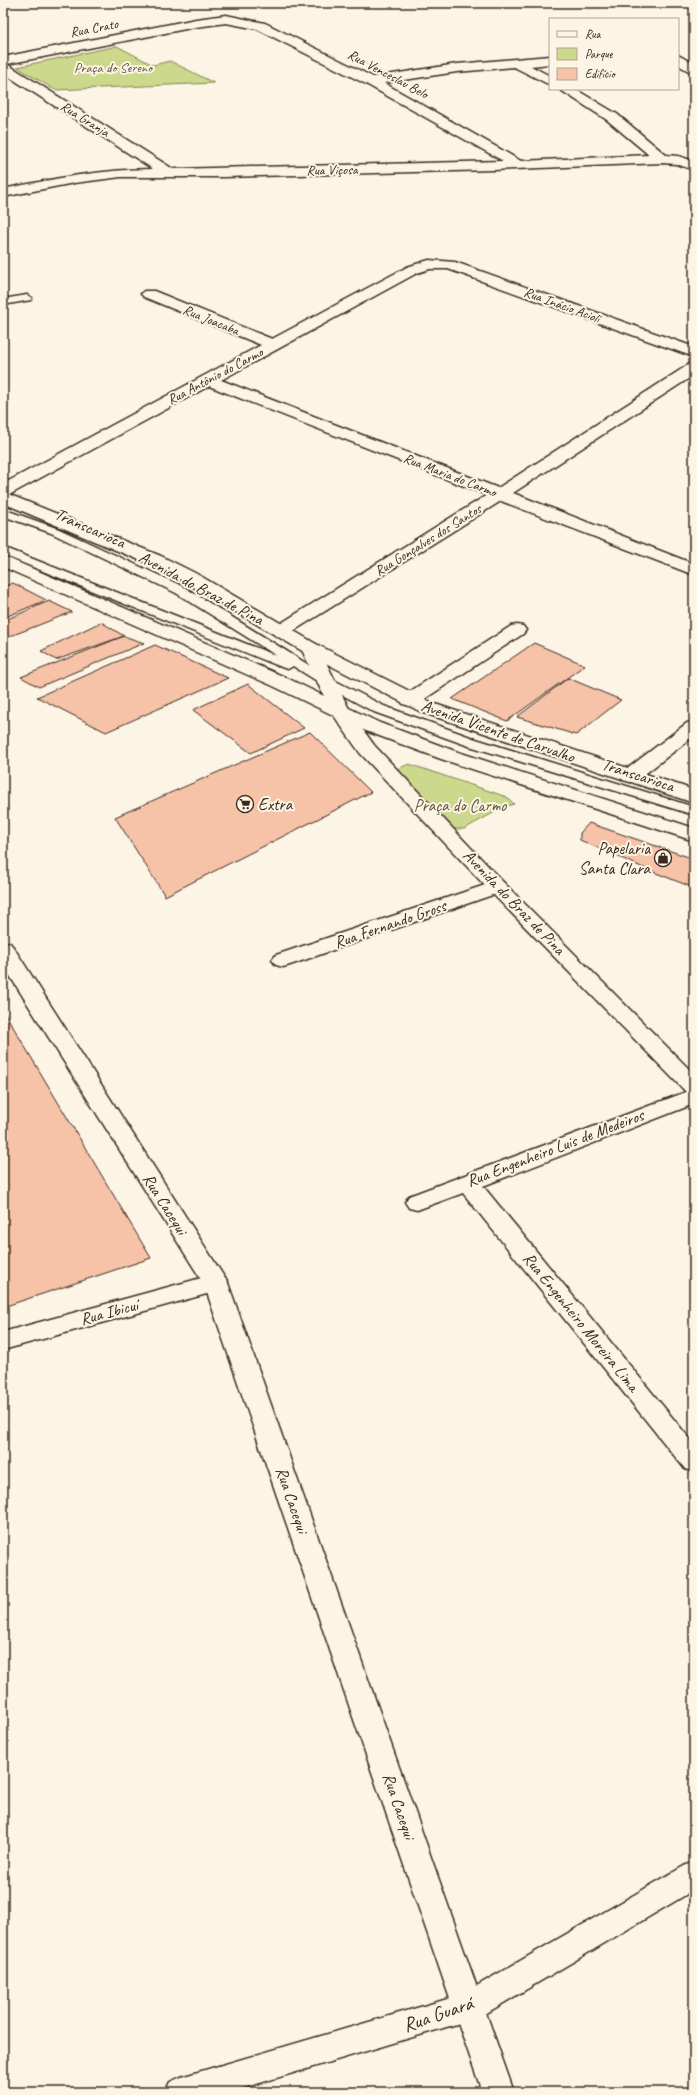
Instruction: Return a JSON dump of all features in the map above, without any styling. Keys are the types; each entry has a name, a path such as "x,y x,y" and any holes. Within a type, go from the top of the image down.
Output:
{"street":[{"name":"Rua Crato","path":"3,61 196,23 214,20 238,20"},
{"name":"Rua Venceslau Belo","path":"238,20 260,26 371,81 519,165"},
{"path":"371,81 457,68 549,60"},
{"path":"679,60 694,70"},
{"path":"516,63 549,80"},
{"name":"Rua Granja","path":"3,67 168,172"},
{"path":"568,90 618,121 662,159"},
{"name":"Rua Viçosa","path":"3,193 98,176 168,172 224,173 519,165 662,159 678,160 694,166"},
{"name":"Rua Antônio do Carmo","path":"3,491 416,268 429,264"},
{"name":"Rua Inácio Acioli","path":"429,264 450,265 694,352"},
{"name":"Rua Joacaba","path":"149,294 273,345"},
{"name":"Rua Gonçalves dos Santos","path":"281,631 500,494 694,368"},
{"name":"Rua Maria do Carmo","path":"207,380 694,570"},
{"name":"Avenida do Braz de Pina","path":"3,497 155,560 191,578 310,648 340,711 367,749 497,887 694,1088"},
{"path":"3,561 280,682 373,727 448,755 694,835"},
{"path":"410,700 517,630"},
{"name":"Avenida Vicente de Carvalho","path":"310,648 410,700 452,718 694,797"},
{"path":"630,776 694,727"},
{"name":"Rua Fernando Gross","path":"283,960 497,887"},
{"name":"Rua Cacequi","path":"3,948 216,1283 498,2092"},
{"name":"Rua Engenheiro Luis de Medeiros","path":"417,1202 694,1096"},
{"name":"Rua Engenheiro Moreira Lima","path":"467,1182 694,1462"},
{"name":"Rua Ibicuí","path":"3,1341 216,1283"},
{"name":"Rua Guará","path":"181,2092 469,2007 694,1875"}],"lane":[{"path":"3,302 27,298"},
{"name":"Transcarioca","path":"3,512 55,531 180,590 324,680 379,709 424,726 694,811"},
{"name":"Transcarioca","path":"3,551 324,680"}],"green space":[{"name":"Praça do Sereno","path":"117,46 153,65 170,61 214,83 55,90 17,67"},
{"name":"Praça do Carmo","path":"409,764 507,797 514,804 497,809 497,811 464,829 452,829 400,775 397,769"}],"building":[{"path":"13,583 46,600 3,618 3,587"},
{"path":"49,601 72,612 3,639 3,621"},
{"path":"101,622 124,636 56,660 41,651"},
{"path":"124,636 144,643 39,687 21,677"},
{"path":"534,643 585,665 507,721 452,699"},
{"path":"155,645 228,678 106,732 37,697"},
{"path":"568,678 621,700 576,735 517,717"},
{"path":"248,684 304,728 251,753 193,710"},
{"name":"Extra","path":"310,732 371,792 165,896 115,817"},
{"path":"589,823 694,859 694,888 580,840 580,833"},
{"path":"3,1010 151,1258 3,1307"}],"place":[{"name":"Extra","path":"245,804"},
{"name":"Papelaria Santa Clara","path":"663,858"}]}
